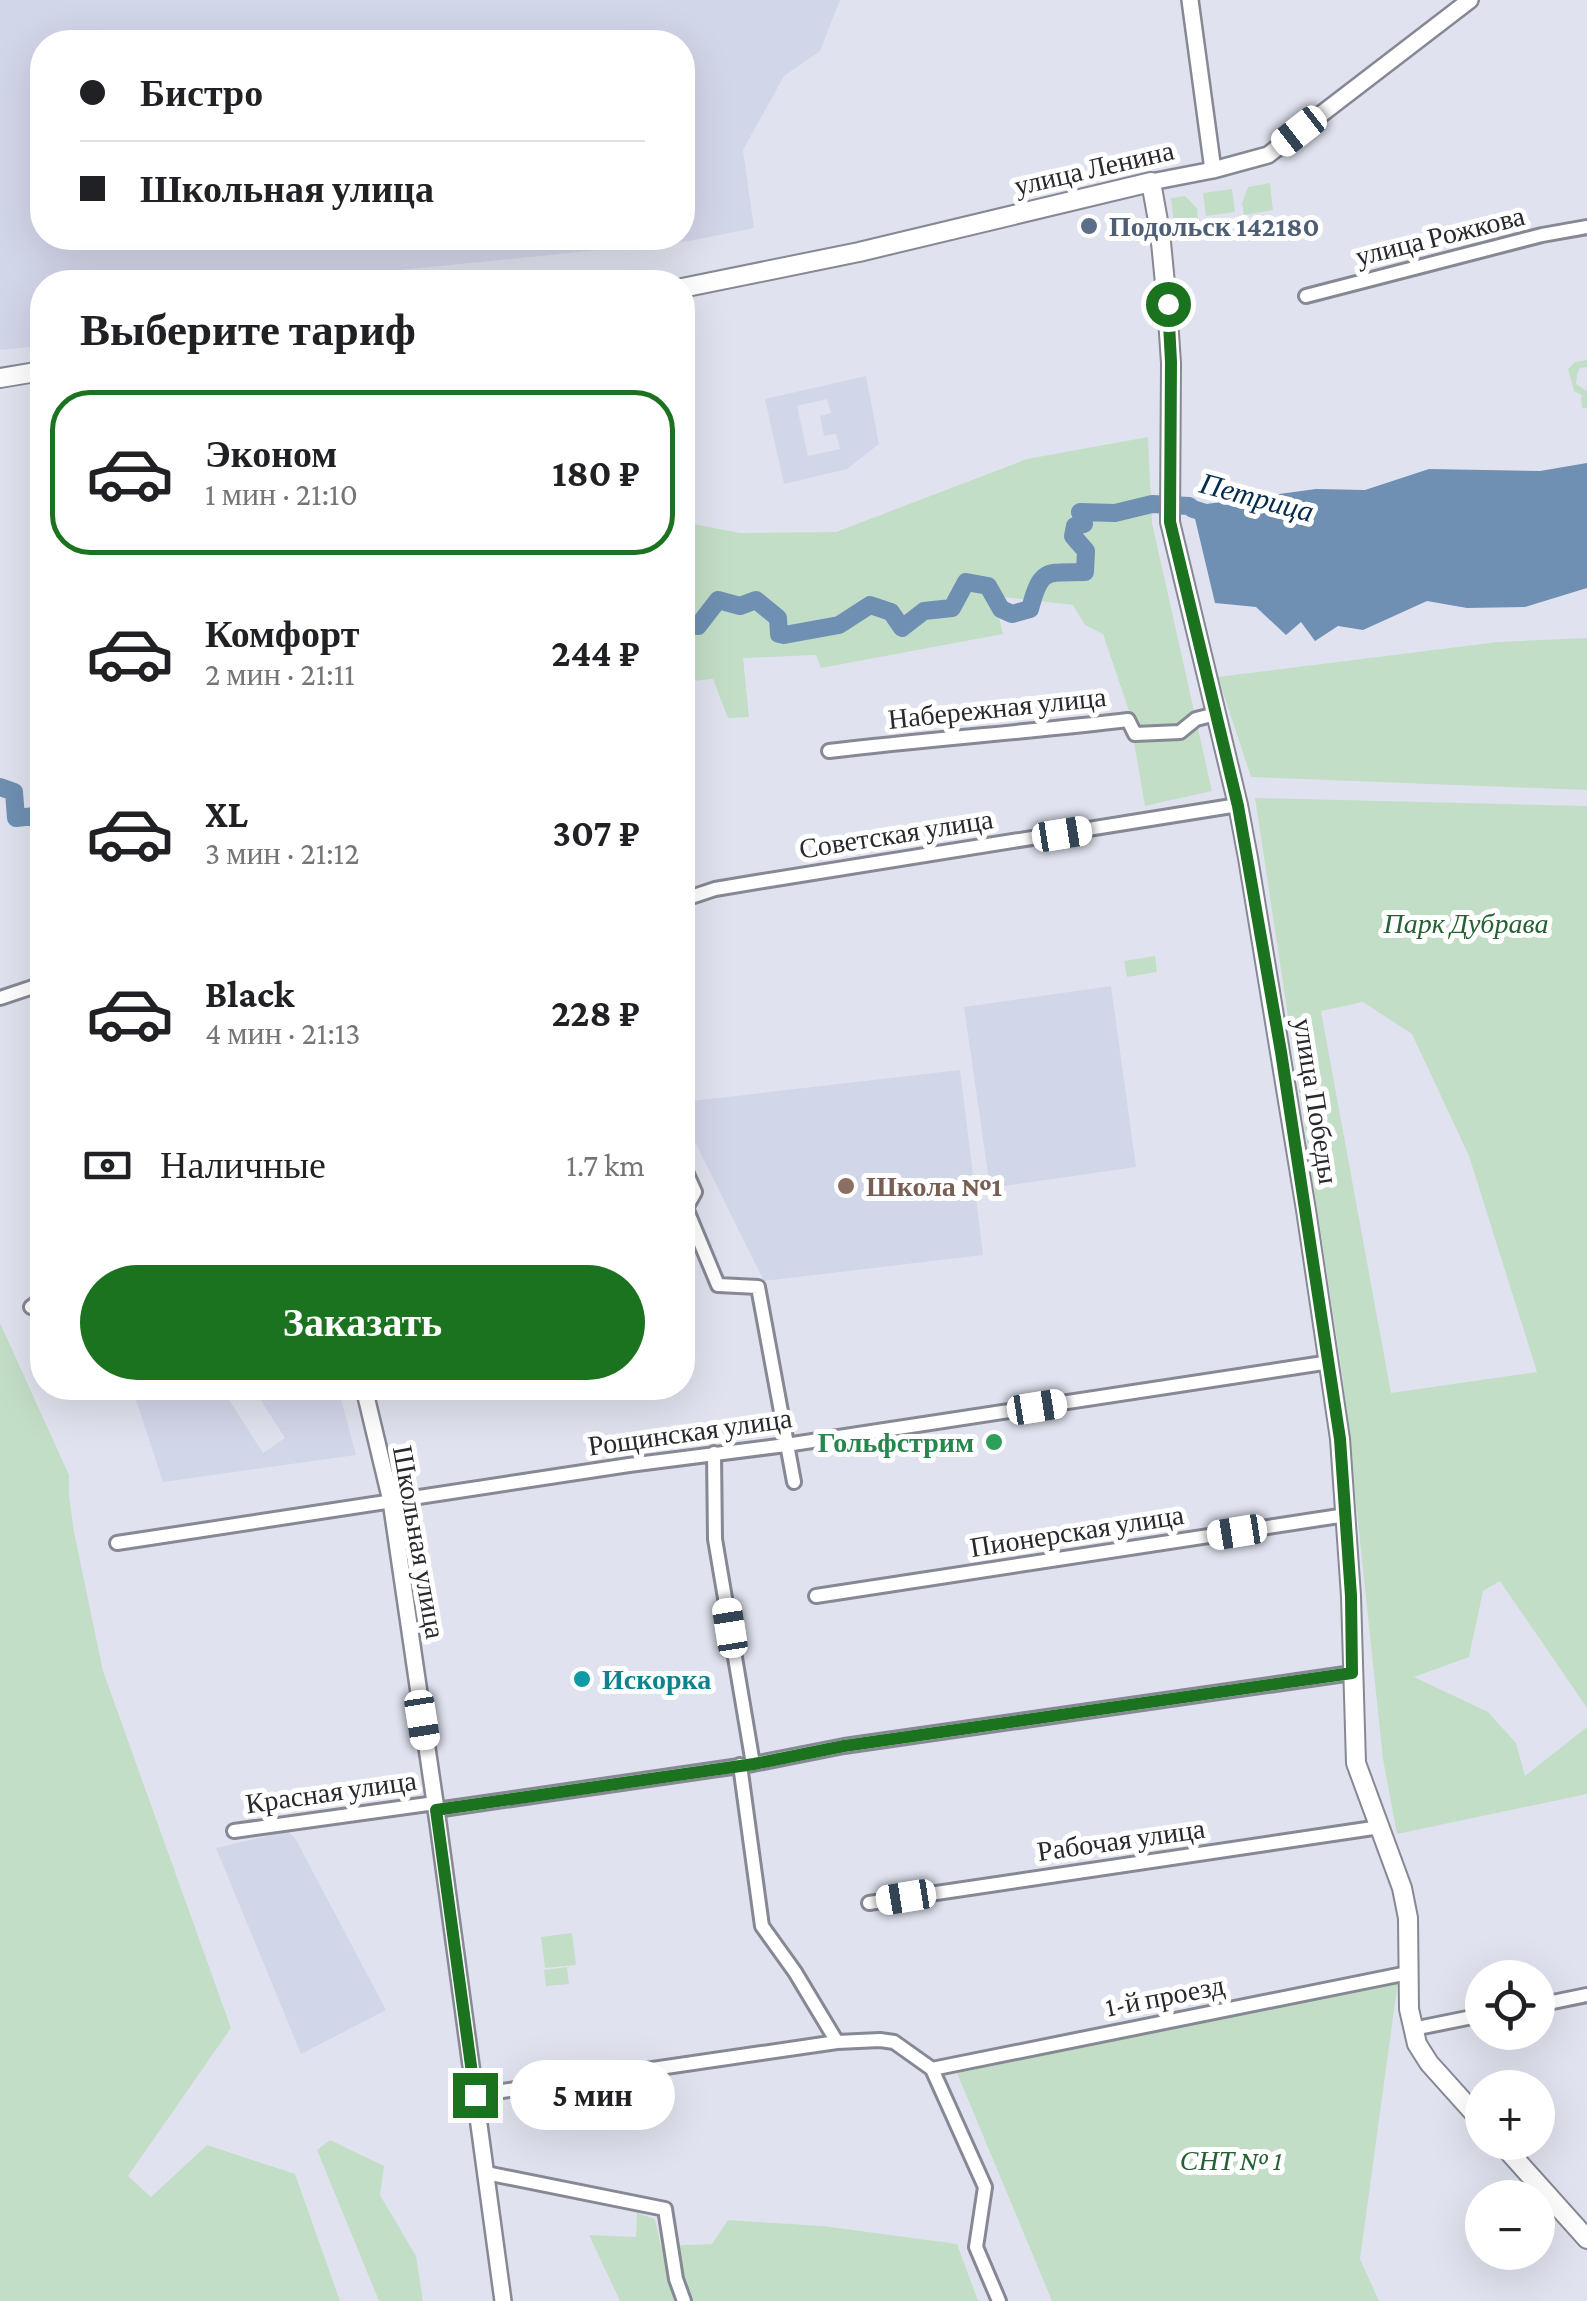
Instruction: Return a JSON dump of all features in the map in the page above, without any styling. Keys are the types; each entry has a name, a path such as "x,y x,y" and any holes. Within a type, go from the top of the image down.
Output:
{"main road":[{"name":"улица Ленина","path":"695,285 859,252 1151,182"},
{"name":"улица Победы","path":"1151,182 1171,362 1170,522 1238,806 1271,988 1340,1439 1356,1763 1402,1888 1408,1918 1413,2029"},
{"path":"0,378 30,374"},
{"path":"1413,2029 1429,2063 1465,2103"},
{"path":"1516,2160 1587,2239"}],"street":[{"path":"1190,0 1213,170"},
{"name":"улица Ленина","path":"1151,182 1268,155 1470,0"},
{"name":"улица Рожкова","path":"1306,296 1587,227"},
{"name":"Набережная улица","path":"829,750 1128,720 1135,734 1180,732 1196,719 1216,714"},
{"name":"Советская улица","path":"695,896 763,881 1238,806"},
{"path":"0,998 30,988"},
{"path":"695,1230 718,1285 758,1287 794,1482"},
{"name":"Рощинская улица","path":"117,1543 1330,1362"},
{"name":"Школьная улица","path":"367,1400 391,1500 502,2301"},
{"path":"714,1453 715,1540 746,1764 762,1926 837,2042"},
{"name":"Пионерская улица","path":"816,1596 1346,1515"},
{"name":"Красная улица","path":"234,1831 746,1764 844,1746 1352,1673"},
{"name":"Рабочая улица","path":"869,1903 1380,1827"},
{"name":"1-й проезд","path":"932,2069 1408,1973"},
{"path":"1555,2001 1587,1995"},
{"path":"1413,2029 1465,2018"},
{"path":"475,2095 837,2042 894,2042 932,2069 964,2137 984,2187 976,2248 999,2301"},
{"path":"486,2172 665,2209 676,2279 684,2301"}],"shaded area":[{"path":"0,0 840,0 820,51 784,76 743,150 754,228 695,240 695,30 30,30 30,250 599,250 400,270 30,270 30,347 0,350"},
{"path":"866,376 879,444 847,469 784,484 765,399","holes":["827,399 831,413 820,416 824,436 836,434 840,449 808,456 797,406"]},
{"path":"1111,986 1136,1167 990,1188 964,1007"},
{"name":"Школа №1","path":"960,1070 983,1255 764,1281 695,1142 695,1101"},
{"path":"136,1400 229,1400 263,1453 285,1438 261,1400 341,1400 356,1455 163,1482"},
{"path":"287,1831 295,1838 386,2010 301,2054 216,1848"}],"green space":[{"path":"1270,183 1273,210 1244,215 1242,203 1248,187"},
{"path":"1232,189 1235,212 1206,216 1203,193"},
{"path":"1185,196 1197,208 1198,221 1174,224 1171,198"},
{"path":"1587,360 1587,367 1580,368 1577,374 1576,384 1587,391 1587,408 1582,408 1583,396 1574,391 1568,369 1575,362"},
{"path":"1148,437 1152,523 1212,791 1145,806 1128,708 1103,634 1085,625 1073,605 994,596 1003,634 821,668 816,655 743,658 749,717 728,718 713,679 695,681 695,524 740,533 836,532 1027,459"},
{"path":"1587,638 1587,790 1251,777 1218,677 1498,642"},
{"name":"Парк Дубрава","path":"1255,798 1587,806 1587,1708 1500,1581 1483,1591 1469,1657 1414,1677 1488,1712 1516,1743 1525,1776 1587,1727 1587,1794 1397,1834 1383,1759 1343,1380","holes":["1363,1002 1412,1034 1469,1156 1537,1372 1391,1393 1321,1011"]},
{"path":"1155,956 1157,972 1127,977 1124,961"},
{"path":"0,1323 30,1389 30,1400 35,1400 69,1475 74,1532 103,1671 231,2028 128,2176 151,2197 207,2145 295,2174 340,2301 0,2301"},
{"path":"572,1933 576,1965 545,1968 541,1937"},
{"path":"567,1967 569,1984 546,1986 544,1970"},
{"name":"СНТ № 1","path":"1398,1981 1360,2259 1379,2301 1052,2301 957,2073"},
{"path":"330,2140 384,2166 380,2195 416,2256 423,2301 379,2301 317,2150"},
{"path":"637,2213 655,2219 661,2246 712,2244 728,2220 823,2226 957,2244 978,2301 620,2301 589,2235 636,2237"}],"water":[{"path":"1587,463 1587,588 1525,607 1467,608 1427,601 1363,630 1338,626 1315,641 1301,622 1286,635 1256,607 1215,603 1192,506 1316,489 1365,490 1429,469 1540,471"}],"waterway":[{"name":"Петрица","path":"695,626 718,600 740,606 756,600 778,618 779,634 784,635 839,625 870,605 891,612 902,628 924,611 952,608 966,582 988,586 1001,609 1012,614 1030,609 1038,586 1047,575 1085,572 1086,551 1073,536 1075,526 1084,524 1080,512 1115,513 1152,504 1189,506 1212,515"},
{"name":"Петрица","path":"0,787 14,792 16,818 30,817"}],"place":[{"name":"Подольск 142180","path":"1089,226"},
{"name":"Школа №1","path":"846,1186"},
{"name":"Гольфстрим","path":"994,1442"},
{"name":"Искорка","path":"582,1679"}],"route":[{"path":"475,2095 436,1810 1352,1673 1340,1439 1281,1052 1238,806 1170,522 1168,304"}]}
